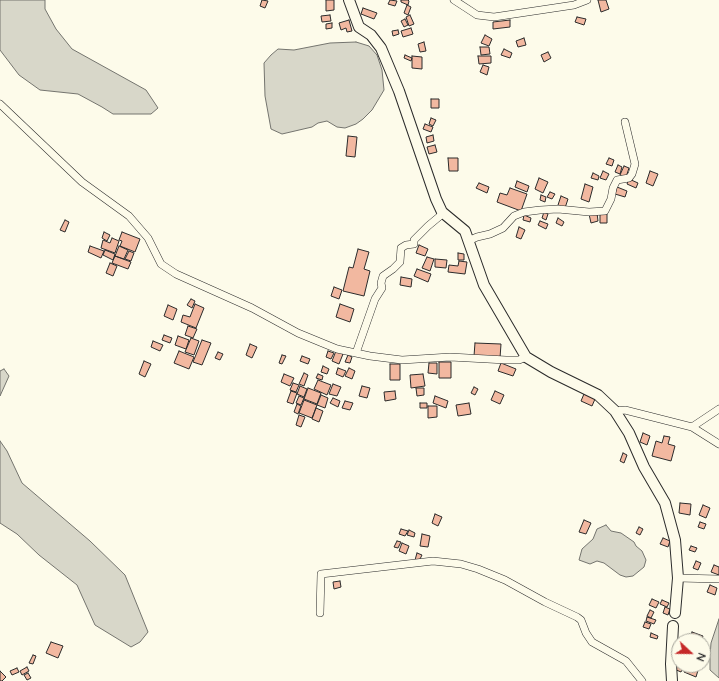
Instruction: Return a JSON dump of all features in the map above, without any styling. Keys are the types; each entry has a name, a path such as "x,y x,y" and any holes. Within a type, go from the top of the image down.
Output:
{"street":[{"path":"349,0 359,27 371,35 381,48 399,91 442,212 464,231 484,285 526,357 551,372 598,395 615,411 629,433 644,468 665,503 675,540 678,578 675,613"},
{"path":"454,0 477,16 494,17 574,5 587,0"},
{"path":"0,104 82,182 129,216 148,238 161,264 166,268 176,274 252,308 298,333 337,349 391,360 450,357 519,360 526,357"},
{"path":"468,241 503,228 514,216 524,212 558,209 589,212 605,211 611,199 613,188 617,180 629,178 635,164 625,122"},
{"path":"356,353 372,306 382,288 381,283 383,276 400,262 401,248 406,245 414,244 414,240 440,216 442,212"},
{"path":"692,427 719,409"},
{"path":"615,411 625,410 692,427 719,444"},
{"path":"320,613 321,574 433,561 461,564 505,580 545,602 577,617 581,620 586,633 592,642 626,661 632,666 642,681"},
{"path":"678,578 719,579"},
{"path":"672,681 671,664 673,626"}],"shaded area":[{"path":"0,0 45,0 45,9 56,29 72,49 146,90 158,108 151,114 113,114 78,94 40,90 19,75 0,50"},
{"path":"356,42 369,46 377,55 382,70 384,90 372,110 356,124 345,128 337,127 327,121 318,123 312,127 282,134 271,129 265,96 264,63 271,55 278,49 294,50 330,43"},
{"path":"4,369 9,376 0,396 0,371"},
{"path":"0,441 7,451 22,483 90,541 125,575 148,632 140,642 131,647 95,625 77,585 39,555 17,534 0,523"},
{"path":"606,525 611,531 621,533 634,542 642,551 646,560 644,567 633,576 626,577 620,575 604,563 597,561 590,564 579,560 582,549 593,539 597,529"},
{"path":"719,619 719,678 711,671 711,643"}],"building":[{"path":"262,0 268,1 265,8 260,6"},
{"path":"326,0 334,0 334,10 326,11"},
{"path":"390,0 397,1 395,6 388,4"},
{"path":"401,0 408,0 408,5 401,2"},
{"path":"598,0 606,0 609,9 601,12"},
{"path":"407,5 411,7 408,15 404,13"},
{"path":"363,8 377,13 374,19 361,14"},
{"path":"330,15 331,21 322,22 321,16"},
{"path":"410,15 414,24 409,26 406,17"},
{"path":"577,17 586,19 584,25 575,22"},
{"path":"405,19 408,25 404,27 401,21"},
{"path":"349,20 352,31 347,32 346,28 341,30 339,23"},
{"path":"510,20 510,27 493,29 493,22"},
{"path":"332,23 332,28 326,29 326,24"},
{"path":"411,28 413,34 403,37 401,31"},
{"path":"398,30 399,34 393,36 392,31"},
{"path":"485,35 492,39 489,46 481,43"},
{"path":"524,38 526,45 518,47 516,41"},
{"path":"424,42 426,51 420,52 418,44"},
{"path":"480,47 489,47 490,54 481,55"},
{"path":"504,49 512,53 510,58 501,55"},
{"path":"548,52 551,58 544,62 541,55"},
{"path":"405,55 412,58 411,61 404,58"},
{"path":"412,56 422,57 422,69 412,68"},
{"path":"478,56 491,56 491,63 479,64"},
{"path":"483,65 489,67 487,75 480,72"},
{"path":"431,99 439,99 439,108 431,108"},
{"path":"431,118 436,120 433,126 429,124"},
{"path":"425,124 433,127 431,132 423,129"},
{"path":"433,135 434,141 427,143 426,137"},
{"path":"348,136 357,137 355,157 346,156"},
{"path":"435,145 437,152 429,154 427,147"},
{"path":"448,158 458,158 458,171 449,171"},
{"path":"609,158 614,160 612,166 606,164"},
{"path":"618,165 622,167 620,174 615,172"},
{"path":"624,166 629,168 626,177 620,175"},
{"path":"603,171 609,174 606,180 600,178"},
{"path":"650,171 658,174 653,186 646,183"},
{"path":"593,173 599,176 598,180 591,178"},
{"path":"539,178 548,182 543,193 535,189"},
{"path":"629,179 638,183 636,188 627,184"},
{"path":"517,181 529,186 527,192 515,187"},
{"path":"479,183 489,187 487,193 476,188"},
{"path":"585,184 593,187 589,202 581,199"},
{"path":"617,187 627,191 625,197 615,194"},
{"path":"510,188 527,194 521,211 497,202 500,193 507,195"},
{"path":"550,192 555,194 552,199 547,197"},
{"path":"541,195 546,197 545,202 540,200"},
{"path":"561,196 568,199 565,208 558,205"},
{"path":"544,212 548,214 546,220 542,218"},
{"path":"597,213 598,221 591,223 589,214"},
{"path":"600,214 607,214 607,223 600,223"},
{"path":"524,215 531,218 530,222 523,220"},
{"path":"558,218 564,222 562,226 556,223"},
{"path":"65,220 69,222 65,232 60,230"},
{"path":"540,221 548,224 546,229 538,225"},
{"path":"519,227 525,230 521,239 516,237"},
{"path":"104,232 110,235 107,241 102,238"},
{"path":"122,232 140,239 135,252 120,246 122,241 119,240"},
{"path":"112,238 119,241 115,253 101,248 103,240 110,243"},
{"path":"419,245 428,249 425,256 416,253"},
{"path":"90,246 104,251 101,258 88,252"},
{"path":"119,246 128,250 124,259 115,256"},
{"path":"358,249 369,252 364,269 370,271 364,296 343,291 349,267 353,268"},
{"path":"105,250 115,254 113,260 103,255"},
{"path":"129,251 134,253 131,261 125,259"},
{"path":"458,253 464,254 464,260 458,260"},
{"path":"115,256 131,262 128,269 112,263"},
{"path":"427,257 434,259 430,271 422,268"},
{"path":"435,259 447,260 446,268 435,267"},
{"path":"459,261 467,262 465,274 448,272 449,265 458,266"},
{"path":"110,263 117,266 113,276 106,273"},
{"path":"417,269 431,274 428,282 414,276"},
{"path":"401,277 412,279 411,287 400,285"},
{"path":"334,287 342,290 339,299 331,296"},
{"path":"191,299 195,301 192,308 187,305"},
{"path":"195,304 204,308 196,328 181,322 183,315 190,317"},
{"path":"340,304 354,309 350,322 336,317"},
{"path":"168,305 177,309 173,320 164,316"},
{"path":"188,326 197,329 193,338 185,335"},
{"path":"164,335 172,338 170,343 162,340"},
{"path":"178,336 189,340 186,349 175,345"},
{"path":"191,338 199,341 194,355 185,352"},
{"path":"202,340 211,343 202,365 193,362"},
{"path":"153,341 163,345 160,351 151,347"},
{"path":"475,343 501,344 500,358 474,356"},
{"path":"250,344 257,347 252,358 246,355"},
{"path":"179,351 194,357 189,369 174,363"},
{"path":"328,351 334,353 331,359 326,357"},
{"path":"336,351 343,354 339,364 332,361"},
{"path":"218,352 223,354 220,360 215,358"},
{"path":"282,355 286,356 282,364 279,363"},
{"path":"348,355 352,357 350,363 345,362"},
{"path":"302,356 310,359 308,364 300,361"},
{"path":"144,361 151,364 145,377 139,374"},
{"path":"439,362 451,362 451,378 439,378"},
{"path":"429,363 437,363 437,374 428,373"},
{"path":"501,363 516,369 513,376 498,371"},
{"path":"390,364 400,364 400,380 390,380"},
{"path":"323,366 329,369 327,374 321,372"},
{"path":"338,368 346,371 343,377 336,374"},
{"path":"349,368 355,371 352,379 345,376"},
{"path":"304,373 308,375 304,386 299,384"},
{"path":"284,374 294,378 290,386 281,382"},
{"path":"318,374 323,376 322,380 316,378"},
{"path":"423,374 425,386 411,388 410,375"},
{"path":"318,380 331,385 327,395 314,389"},
{"path":"293,383 299,385 296,392 290,390"},
{"path":"333,384 341,387 337,396 329,394"},
{"path":"300,386 307,389 304,397 297,394"},
{"path":"362,386 370,388 367,398 359,396"},
{"path":"474,387 478,389 475,395 471,393"},
{"path":"308,388 321,393 317,404 304,399"},
{"path":"416,388 424,388 424,395 417,396"},
{"path":"291,391 297,393 293,404 287,402"},
{"path":"395,391 396,399 385,401 384,392"},
{"path":"495,391 504,395 500,404 491,400"},
{"path":"584,394 595,399 592,406 581,401"},
{"path":"321,395 328,398 325,408 317,405"},
{"path":"299,396 304,398 301,405 296,403"},
{"path":"435,396 448,401 446,408 433,403"},
{"path":"333,398 340,401 338,407 330,403"},
{"path":"304,400 317,405 312,418 299,413"},
{"path":"345,401 353,403 350,410 342,408"},
{"path":"420,403 427,403 427,408 420,408"},
{"path":"469,403 471,414 458,416 456,405"},
{"path":"297,404 301,406 298,414 294,412"},
{"path":"428,406 437,406 437,417 428,418"},
{"path":"316,408 323,411 319,422 312,419"},
{"path":"299,415 305,417 301,427 296,425"},
{"path":"643,433 650,436 647,445 640,442"},
{"path":"664,436 670,437 668,444 675,446 671,461 652,456 656,441 662,443"},
{"path":"623,453 627,455 624,463 620,461"},
{"path":"680,503 691,504 690,515 679,513"},
{"path":"703,505 710,508 706,518 699,515"},
{"path":"435,514 442,517 438,526 432,523"},
{"path":"584,520 591,523 586,534 579,532"},
{"path":"700,522 706,524 704,529 698,527"},
{"path":"639,527 643,529 640,535 636,533"},
{"path":"401,529 408,531 405,536 399,534"},
{"path":"409,530 415,533 414,537 407,535"},
{"path":"422,534 430,536 428,547 420,546"},
{"path":"663,538 670,541 668,547 660,544"},
{"path":"397,541 401,542 398,548 394,547"},
{"path":"402,543 409,546 406,554 399,551"},
{"path":"691,546 697,548 695,552 689,550"},
{"path":"417,553 422,555 419,561 415,560"},
{"path":"696,561 701,563 698,570 693,568"},
{"path":"714,565 719,567 719,575 711,572"},
{"path":"340,581 341,587 334,589 333,582"},
{"path":"710,585 717,588 715,595 707,592"},
{"path":"652,599 659,602 656,608 649,605"},
{"path":"662,600 669,603 667,607 660,604"},
{"path":"665,607 670,609 668,615 663,613"},
{"path":"650,610 654,612 651,618 647,616"},
{"path":"647,617 656,620 654,624 646,621"},
{"path":"645,622 651,624 649,629 643,627"},
{"path":"651,633 658,636 657,639 650,637"},
{"path":"51,642 63,646 58,658 46,653"},
{"path":"33,655 36,656 33,664 29,663"},
{"path":"27,667 29,671 22,675 20,671"},
{"path":"17,668 19,672 12,675 10,671"},
{"path":"0,671 6,677 2,681 0,681"},
{"path":"28,673 31,678 27,680 24,675"},
{"path":"686,673 697,673 696,677"}]}
